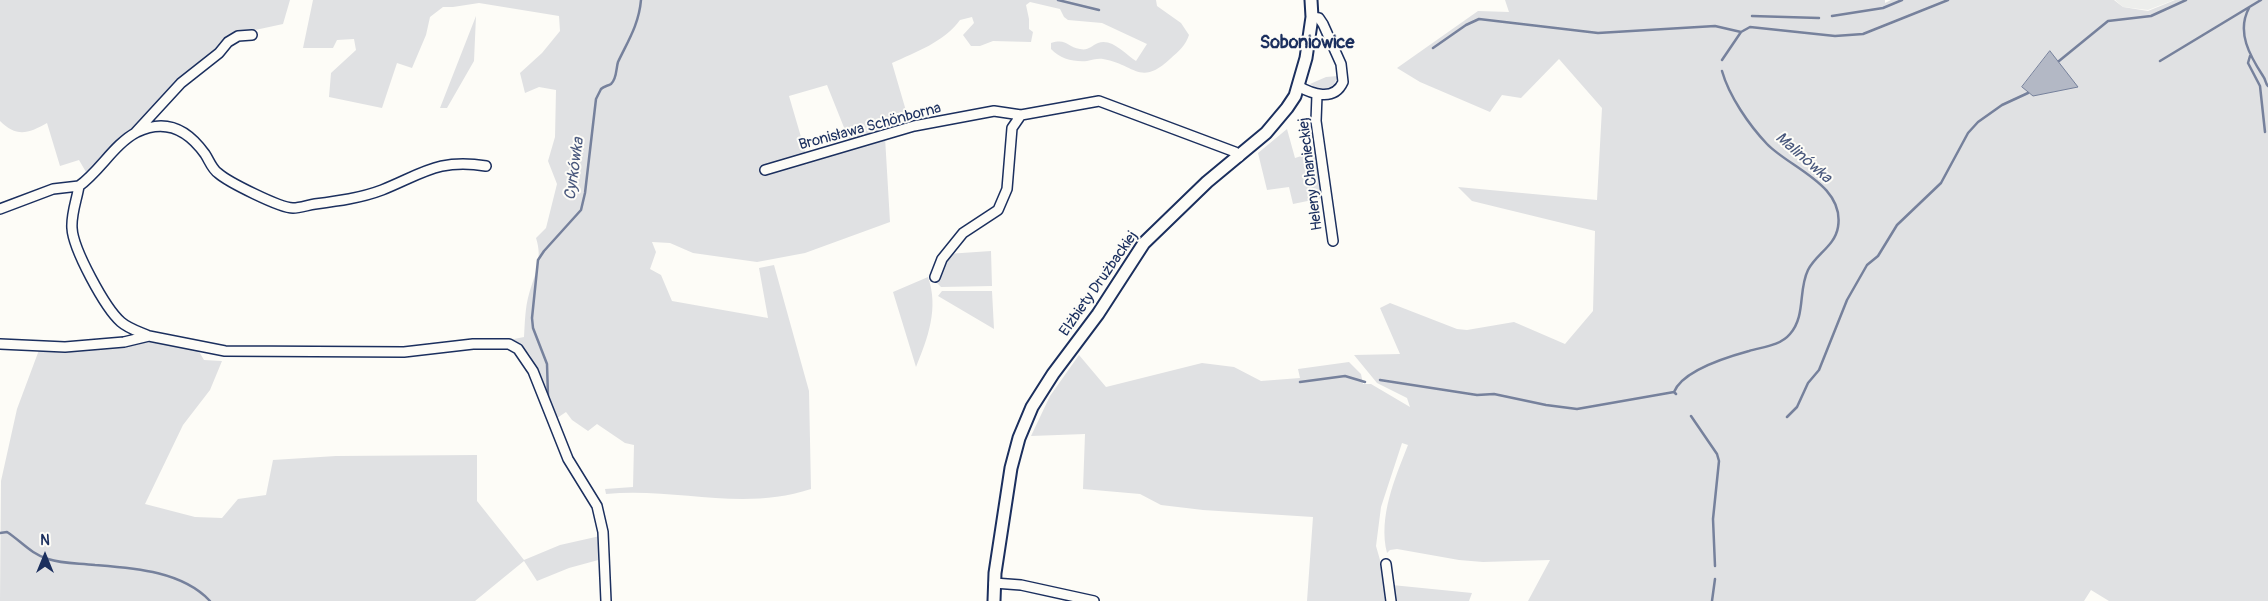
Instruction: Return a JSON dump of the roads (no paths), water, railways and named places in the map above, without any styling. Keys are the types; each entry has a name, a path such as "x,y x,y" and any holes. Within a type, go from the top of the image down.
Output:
{"street":[{"name":"Elżbiety Drużbackiej","path":"994,601 994,583 1011,468 1019,438 1032,407 1053,374 1098,314 1144,243 1208,182 1274,126 1291,102 1298,86 1308,49 1312,17 1311,0"},
{"path":"1312,17 1319,18 1323,24 1343,72 1342,82 1338,90 1328,94 1317,95"},
{"path":"0,209 54,189 79,186 135,134 181,83 218,53 228,42 238,36 252,34"},
{"name":"Heleny Chanieckiej","path":"1298,86 1317,95 1316,121 1333,241"},
{"name":"Bronisława Schönborna","path":"765,170 914,126 994,111 1021,115 1099,101 1235,152 1239,157"},
{"path":"935,277 942,259 963,233 998,210 1007,189 1012,128 1021,115"},
{"path":"135,134 162,126 170,126 189,136 217,173 267,200 292,208 358,197 382,190 428,169 451,164 471,163 486,166"},
{"path":"79,186 72,227 75,240 87,269 106,304 117,318 124,324 149,336 225,351 413,352 491,343 508,344 518,349 533,371 569,462 597,506 603,532 606,601"},
{"path":"0,344 65,347 124,342 149,336"},
{"path":"1386,564 1391,601"},
{"path":"994,583 1021,585 1094,601"}],"waterway":[{"name":"Cyrkówka","path":"548,396 547,364 533,328 532,318 538,260 581,210 585,193 596,99 601,89 611,84 614,79 618,62 635,25 641,0"},
{"path":"1058,0 1099,10"},
{"path":"1832,16 1883,8 1902,0"},
{"name":"Malinówka","path":"1722,60 1741,32 1750,27 1835,36 1863,34 1948,0"},
{"path":"2059,61 2108,21 2151,16 2186,0"},
{"path":"2160,61 2261,0"},
{"path":"2249,8 2244,26 2246,44 2268,86"},
{"path":"1752,16 1819,18"},
{"path":"1433,48 1466,25 1479,19 1598,33 1715,26 1741,32"},
{"path":"2250,56 2248,63 2260,86 2265,132"},
{"name":"Malinówka","path":"1676,394 1674,392 1679,384 1696,371 1729,357 1776,344 1790,334 1798,319 1803,286 1808,270 1811,264 1829,245 1838,227 1838,212 1833,200 1825,189 1777,153 1760,136 1729,90 1722,71"},
{"path":"1787,417 1797,407 1808,383 1819,370 1847,300 1867,265 1878,256 1897,225 1941,183 1968,133 1978,122 2002,105 2028,93"},
{"path":"1300,382 1345,376 1365,382"},
{"path":"1380,380 1477,395 1494,394 1546,405 1577,409 1674,392"},
{"name":"Malinówka","path":"1691,416 1717,454 1719,461 1713,519 1715,566"},
{"path":"0,533 7,532 36,554 54,561 141,570 171,577 186,583 210,601"},
{"name":"Malinówka","path":"1712,601 1715,579"}],"district":[{"name":"Soboniowice","path":"1307,43"}]}
